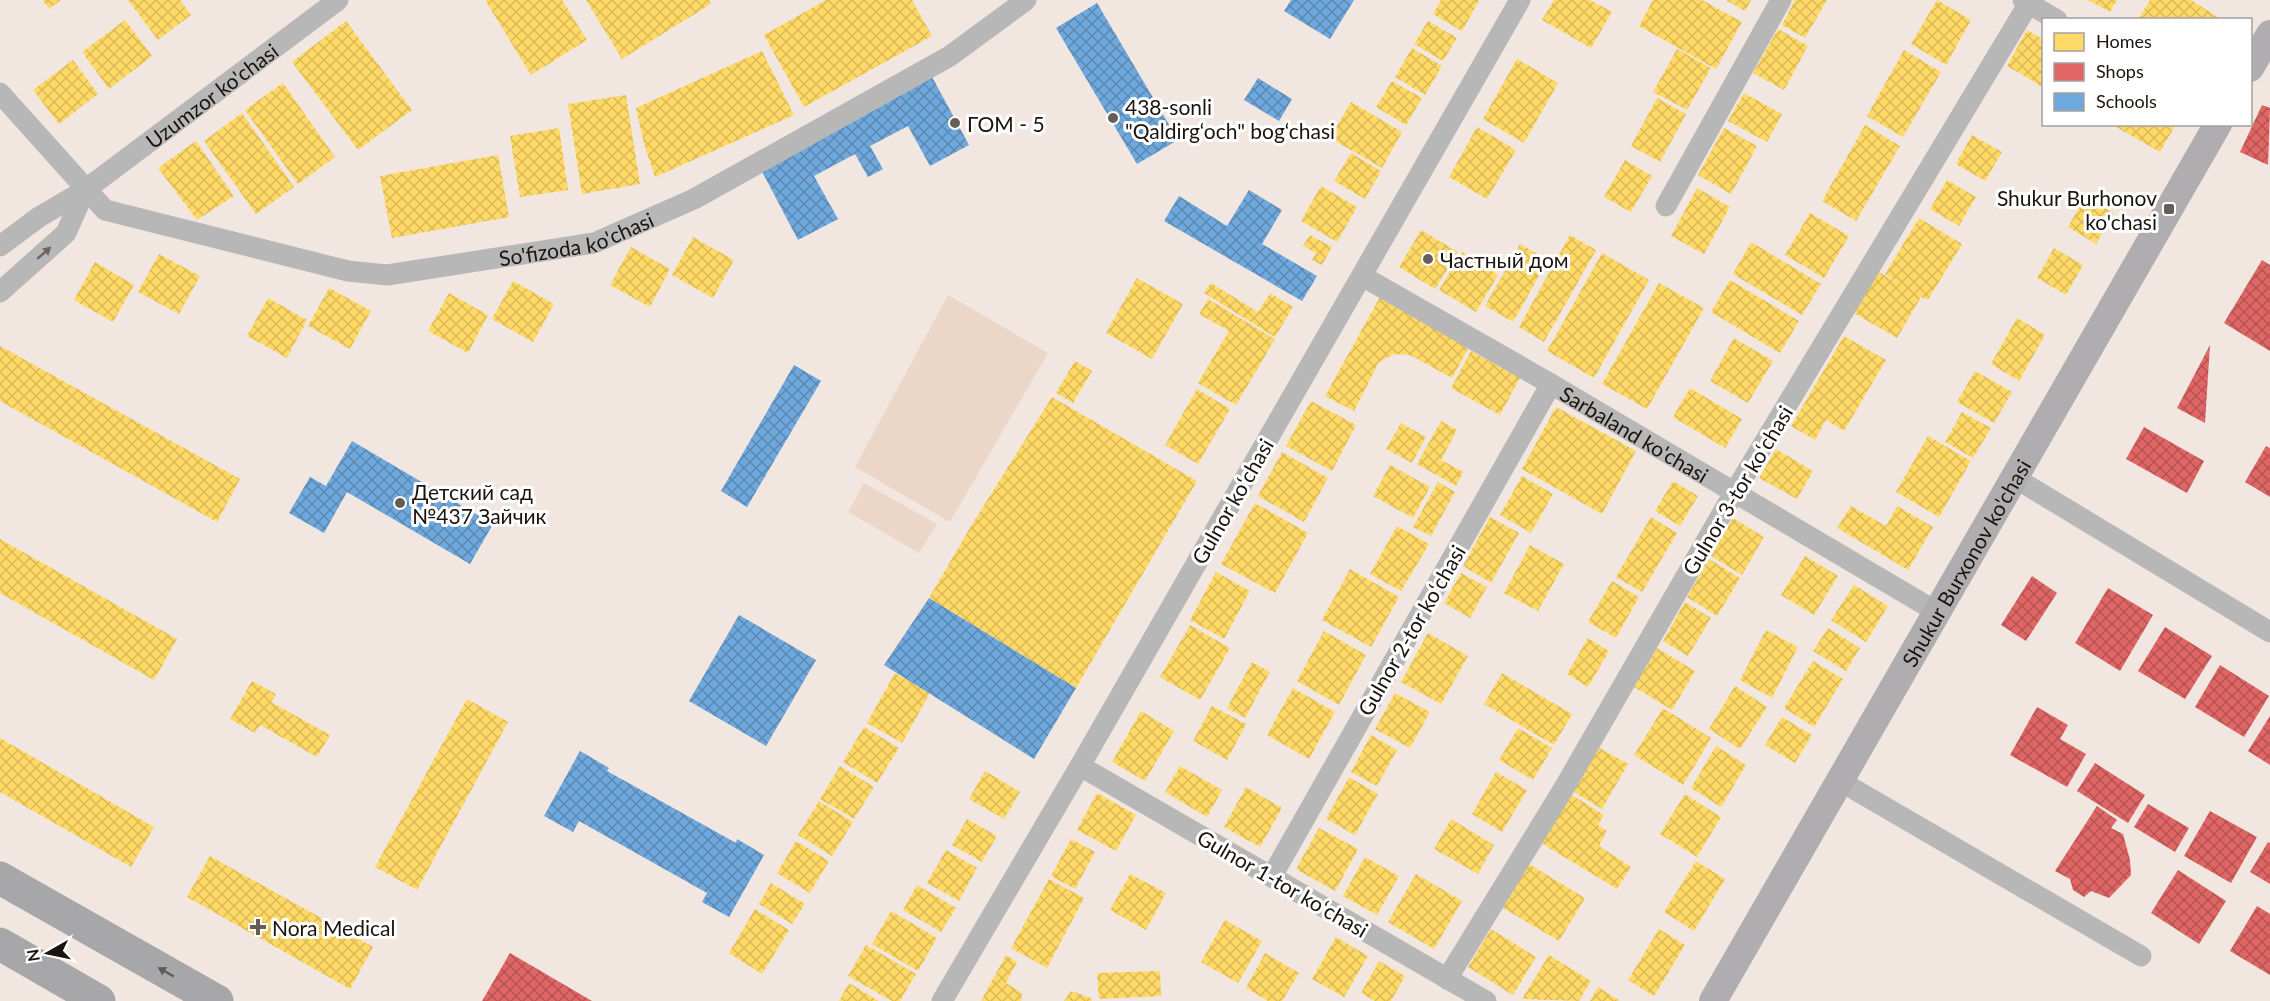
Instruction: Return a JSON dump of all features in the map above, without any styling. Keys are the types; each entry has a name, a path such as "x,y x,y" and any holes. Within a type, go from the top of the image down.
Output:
{"main road":[{"path":"0,878 217,1001"},
{"path":"0,944 99,1001"}],"street":[{"name":"Uzumzor ko'chasi","path":"0,246 39,217 85,190 338,0"},
{"name":"So'fizoda ko'chasi","path":"0,93 105,210 348,272 387,275 594,243 694,199 950,56 1026,0"},
{"name":"Gulnor koʻchasi","path":"942,1001 1080,766 1520,0"},
{"path":"1666,206 1781,0"},
{"path":"2026,2 2054,18"},
{"name":"Gulnor 3-tor koʻchasi","path":"1447,979 1564,788 1734,493 2026,2"},
{"path":"2252,65 2270,34"},
{"name":"Shukur Burxonov ko'chasi","path":"1713,1001 2217,126"},
{"name":"Uzumzor ko'chasi","path":"0,292 66,233 85,190"},
{"name":"Sarbaland ko'chasi","path":"1362,276 1551,384 1937,612"},
{"name":"Gulnor 2-tor koʻchasi","path":"1272,876 1551,384"},
{"path":"2015,478 2270,632"},
{"name":"Gulnor 1-tor koʻchasi","path":"1080,766 1485,1001"},
{"path":"1840,781 2140,956"}],"shaded area":[{"path":"948,295 1048,353 950,522 855,467"},
{"path":"864,483 937,524 919,553 848,512"}],"building: Homes":[{"path":"43,0 61,0 49,9"},
{"path":"128,0 180,0 191,15 158,40"},
{"path":"485,0 562,0 587,40 531,75"},
{"path":"586,0 709,0 711,4 622,59"},
{"path":"826,0 912,0 932,36 804,107 764,35"},
{"path":"1441,0 1479,1 1462,31 1433,14"},
{"path":"1554,0 1590,0 1612,12 1591,48 1542,20"},
{"path":"1653,0 1702,0 1742,22 1716,69 1639,26"},
{"path":"1726,0 1751,0 1745,11"},
{"path":"1795,0 1827,0 1805,38 1782,25"},
{"path":"1937,0 1971,20 1946,65 1911,44"},
{"path":"2088,0 2117,0 2110,12"},
{"path":"2150,0 2191,0 2219,18 2139,18"},
{"path":"125,20 152,56 109,89 82,52"},
{"path":"346,21 412,110 358,150 292,62"},
{"path":"1428,21 1457,38 1443,61 1414,44"},
{"path":"1778,29 1808,46 1784,90 1753,73"},
{"path":"2027,30 2042,39 2042,87 2007,66"},
{"path":"1412,48 1442,66 1425,95 1395,77"},
{"path":"1677,49 1711,68 1687,110 1653,92"},
{"path":"1904,50 1941,72 1903,137 1867,116"},
{"path":"762,51 794,115 655,177 644,144 636,108"},
{"path":"1517,59 1558,83 1524,143 1483,119"},
{"path":"73,60 98,94 59,124 33,90"},
{"path":"1392,81 1422,98 1406,125 1376,107"},
{"path":"283,83 335,157 298,184 245,110"},
{"path":"1744,93 1782,114 1767,142 1728,121"},
{"path":"626,95 640,184 582,194 568,104"},
{"path":"1657,98 1686,114 1660,162 1631,146"},
{"path":"1351,102 1402,132 1382,168 1330,138"},
{"path":"242,113 294,187 256,214 204,141"},
{"path":"1865,125 1900,146 1856,221 1822,201"},
{"path":"2117,126 2175,126 2160,152"},
{"path":"1477,127 1516,150 1487,199 1449,177"},
{"path":"559,128 568,190 520,197 510,136"},
{"path":"1724,128 1757,146 1731,194 1698,175"},
{"path":"1972,135 2002,152 1985,181 1956,164"},
{"path":"196,141 234,196 197,220 158,168"},
{"path":"1351,153 1381,171 1365,199 1334,181"},
{"path":"498,155 509,217 392,238 380,176"},
{"path":"1625,160 1652,176 1631,212 1604,197"},
{"path":"1947,180 1976,197 1959,226 1930,209"},
{"path":"1321,186 1357,207 1337,242 1301,221"},
{"path":"1697,188 1730,207 1704,254 1671,236"},
{"path":"2085,197 2114,213 2096,244 2068,227"},
{"path":"1810,213 1849,236 1824,278 1785,255"},
{"path":"1919,218 1962,244 1928,300 1921,297 1897,338 1847,309 1872,268 1900,284 1885,274"},
{"name":"Частный дом","path":"1421,230 1458,252 1435,289 1399,267"},
{"path":"1310,235 1332,247 1322,265 1312,260 1316,253 1303,246"},
{"path":"1570,235 1596,250 1544,342 1519,327"},
{"path":"693,237 734,260 713,298 672,275"},
{"path":"1751,242 1821,284 1802,315 1733,274"},
{"path":"1520,244 1548,260 1513,322 1485,306"},
{"path":"631,247 670,269 650,307 610,285"},
{"path":"2054,248 2083,265 2066,295 2037,278"},
{"path":"1462,252 1498,275 1476,312 1439,290"},
{"path":"1602,253 1649,280 1594,378 1547,351"},
{"path":"159,254 200,276 179,314 138,292"},
{"path":"95,262 134,285 113,322 74,300"},
{"path":"1137,278 1183,304 1152,359 1106,333"},
{"path":"1730,280 1799,321 1780,353 1711,312"},
{"path":"513,281 554,304 533,342 492,319"},
{"path":"1211,283 1258,312 1270,293 1293,307 1275,337 1204,293"},
{"path":"1659,283 1704,308 1647,409 1602,384"},
{"path":"329,288 371,311 350,349 308,326"},
{"path":"449,293 488,315 468,353 428,331"},
{"path":"1380,297 1469,347 1452,378 1410,355 1394,354 1379,362 1354,411 1325,396"},
{"path":"268,298 307,320 287,358 247,336"},
{"path":"1208,299 1275,339 1236,405 1198,383 1229,331 1199,314"},
{"path":"2017,318 2045,335 2019,381 1991,364"},
{"path":"1844,336 1886,360 1844,431 1826,420 1815,440 1791,426"},
{"path":"1734,338 1773,361 1748,403 1710,381"},
{"path":"0,346 240,479 217,522 0,401"},
{"path":"1471,351 1520,378 1500,415 1451,388"},
{"path":"1075,361 1092,371 1073,403 1056,393"},
{"path":"1975,371 2012,392 1994,423 1957,402"},
{"path":"1690,388 1742,419 1725,448 1673,417"},
{"path":"1197,389 1230,409 1198,464 1165,445"},
{"path":"1052,397 1197,481 1076,688 929,598"},
{"path":"1311,401 1356,425 1332,471 1286,446"},
{"path":"1556,407 1636,451 1602,514 1522,469"},
{"path":"1962,412 1991,428 1973,458 1945,442"},
{"path":"1441,421 1457,430 1441,460 1463,472 1456,486 1417,464"},
{"path":"1401,423 1426,437 1412,463 1386,449"},
{"path":"1928,436 1971,461 1939,517 1896,492"},
{"path":"1776,449 1813,471 1797,499 1759,478"},
{"path":"1282,452 1328,478 1304,522 1258,496"},
{"path":"1390,465 1430,487 1413,518 1373,496"},
{"path":"1522,476 1553,494 1531,533 1500,515"},
{"path":"1673,481 1698,496 1680,526 1655,511"},
{"path":"1438,482 1455,492 1431,536 1413,527"},
{"path":"1255,503 1308,533 1275,593 1221,564"},
{"path":"1851,506 1886,526 1897,506 1933,527 1908,570 1837,528"},
{"path":"1490,517 1519,533 1491,583 1463,566"},
{"path":"1651,517 1677,533 1642,592 1616,577"},
{"path":"1733,518 1764,537 1742,575 1711,556"},
{"path":"1397,526 1429,544 1401,591 1370,574"},
{"path":"0,539 177,639 154,680 0,593"},
{"path":"1530,545 1564,564 1538,611 1504,593"},
{"path":"1805,556 1838,576 1814,615 1781,595"},
{"path":"1709,559 1740,578 1717,616 1687,597"},
{"path":"1350,569 1399,597 1371,647 1322,620"},
{"path":"1216,572 1250,591 1224,639 1190,620"},
{"path":"1461,573 1487,587 1470,618 1444,603"},
{"path":"1612,581 1639,597 1616,638 1588,622"},
{"path":"1854,585 1888,606 1866,642 1831,620"},
{"path":"1685,602 1711,618 1688,656 1663,641"},
{"path":"1190,625 1230,648 1200,700 1160,677"},
{"path":"1828,628 1860,648 1846,671 1813,651"},
{"path":"1766,630 1798,647 1772,698 1740,680"},
{"path":"1324,631 1366,655 1339,705 1297,681"},
{"path":"1428,633 1468,656 1441,704 1401,682"},
{"path":"1588,638 1609,651 1588,687 1567,674"},
{"path":"1657,648 1695,671 1672,710 1634,687"},
{"path":"1813,661 1843,679 1814,727 1784,708"},
{"path":"1252,662 1270,672 1245,718 1227,708"},
{"path":"895,673 930,693 902,743 867,723"},
{"path":"1502,673 1572,714 1554,745 1484,704"},
{"path":"252,681 276,694 271,702 330,735 317,757 260,725 255,733 230,719"},
{"path":"1735,686 1767,707 1740,749 1709,729"},
{"path":"1293,688 1335,712 1309,759 1267,735"},
{"path":"1395,693 1430,712 1410,748 1375,729"},
{"path":"467,699 508,722 417,890 375,867"},
{"path":"1212,706 1246,724 1227,760 1193,741"},
{"path":"1663,708 1711,738 1683,785 1634,755"},
{"path":"1141,711 1174,731 1145,781 1112,762"},
{"path":"1782,717 1812,735 1795,763 1765,745"},
{"path":"864,727 899,748 877,783 843,762"},
{"path":"1518,728 1552,748 1533,780 1499,760"},
{"path":"1371,735 1397,750 1377,786 1351,772"},
{"path":"0,738 154,827 131,867 0,792"},
{"path":"1716,746 1746,765 1721,807 1691,788"},
{"path":"1598,747 1628,764 1602,809 1572,791"},
{"path":"840,766 874,787 854,819 820,799"},
{"path":"1180,766 1222,790 1207,817 1165,792"},
{"path":"985,771 1020,792 1004,819 969,799"},
{"path":"1496,772 1527,790 1502,832 1472,814"},
{"path":"1349,777 1378,794 1355,835 1326,819"},
{"path":"1246,787 1282,808 1260,847 1224,827"},
{"path":"1097,793 1136,815 1116,851 1077,830"},
{"path":"1570,794 1604,815 1598,825 1607,831 1599,846 1631,867 1617,889 1541,843"},
{"path":"1685,794 1721,817 1697,857 1660,834"},
{"path":"819,801 853,822 832,856 798,835"},
{"path":"967,819 997,836 982,862 952,845"},
{"path":"1451,819 1494,845 1478,874 1434,849"},
{"path":"1319,828 1358,849 1335,891 1296,869"},
{"path":"1071,839 1095,852 1075,889 1051,876"},
{"path":"796,841 829,861 810,893 777,873"},
{"path":"946,850 977,868 959,901 927,883"},
{"path":"210,856 373,947 350,989 187,897"},
{"path":"1365,857 1399,876 1377,915 1343,896"},
{"path":"1696,861 1725,879 1694,931 1664,912"},
{"path":"1529,864 1585,898 1559,941 1503,908"},
{"path":"1130,874 1166,893 1146,930 1110,910"},
{"path":"1416,874 1462,901 1434,949 1388,922"},
{"path":"1049,879 1084,898 1047,968 1011,948"},
{"path":"771,883 805,904 792,924 759,904"},
{"path":"917,885 956,908 941,932 903,910"},
{"path":"755,909 789,930 762,974 729,953"},
{"path":"891,911 937,938 918,971 872,944"},
{"path":"1225,920 1262,941 1238,983 1201,962"},
{"path":"1491,929 1536,957 1513,995 1468,967"},
{"path":"1659,929 1685,945 1654,996 1628,980"},
{"path":"1336,937 1368,956 1344,997 1312,979"},
{"path":"866,945 916,974 900,1001 892,1001 848,976"},
{"path":"1265,953 1299,973 1282,1001 1268,1001 1246,988"},
{"path":"1006,955 1017,962 1006,983 1022,993 1021,1001 981,1001"},
{"path":"1549,955 1591,981 1579,1001 1522,999"},
{"path":"1379,961 1405,976 1391,1001 1375,1001 1361,993"},
{"path":"1160,971 1161,996 1099,999 1097,973"},
{"path":"849,983 879,1001 839,1001"},
{"path":"1598,987 1620,1001 1590,1001"},
{"path":"1071,991 1091,998 1092,1001 1064,1001"}],"building: Shops":[{"path":"2262,105 2270,108 2268,165 2240,152"},
{"path":"2262,260 2270,265 2270,351 2224,323"},
{"path":"2210,345 2205,423 2177,408"},
{"path":"2144,427 2204,461 2187,493 2126,459"},
{"path":"2266,446 2270,448 2270,497 2245,482"},
{"path":"2032,576 2057,593 2026,641 2001,625"},
{"path":"2108,588 2153,615 2120,671 2075,643"},
{"path":"2165,627 2212,656 2185,699 2138,671"},
{"path":"2220,665 2269,696 2244,737 2195,707"},
{"path":"2037,707 2068,725 2060,739 2086,754 2067,787 2010,755"},
{"path":"2270,716 2270,765 2248,751"},
{"path":"2095,763 2145,795 2128,823 2077,791"},
{"path":"2148,804 2189,828 2175,852 2134,827"},
{"path":"2097,806 2117,820 2111,828 2123,834 2130,860 2131,875 2109,898 2091,891 2084,897 2073,890 2070,879 2055,871"},
{"path":"2210,811 2257,837 2231,883 2184,856"},
{"path":"2268,842 2270,843 2270,884 2250,872"},
{"path":"2178,870 2226,901 2199,944 2151,913"},
{"path":"2257,906 2270,914 2270,975 2230,951"},
{"path":"510,953 592,1001 482,1001"}],"building: Schools":[{"path":"1291,0 1354,0 1330,39 1284,11"},
{"path":"1097,3 1178,140 1137,164 1056,28"},
{"path":"925,64 969,145 930,166 908,126 870,146 883,169 868,177 855,154 814,176 838,219 798,240 756,160"},
{"path":"1258,78 1292,99 1279,121 1244,100"},
{"path":"1249,190 1282,210 1262,244 1317,276 1302,301 1164,221 1179,196 1227,226"},
{"path":"794,365 821,381 747,507 721,491"},
{"path":"352,441 493,524 470,564 347,492 324,533 289,513 310,477 326,486"},
{"path":"929,598 1076,688 1034,759 884,665"},
{"path":"739,615 816,660 766,746 689,701"},
{"path":"580,751 609,768 607,771 736,843 737,839 764,855 729,917 702,902 707,893 579,821 573,832 544,816"}],"place":[{"name":"438-sonli \"Qaldirg‘och\" bog‘chasi","path":"1113,118"},
{"name":"ГОМ - 5","path":"955,123"},
{"name":"Shukur Burhonov ko'chasi","path":"2169,209"},
{"name":"Частный дом","path":"1428,259"},
{"name":"Детский сад №437 Зайчик","path":"400,503"},
{"name":"Nora Medical","path":"258,927"}]}
